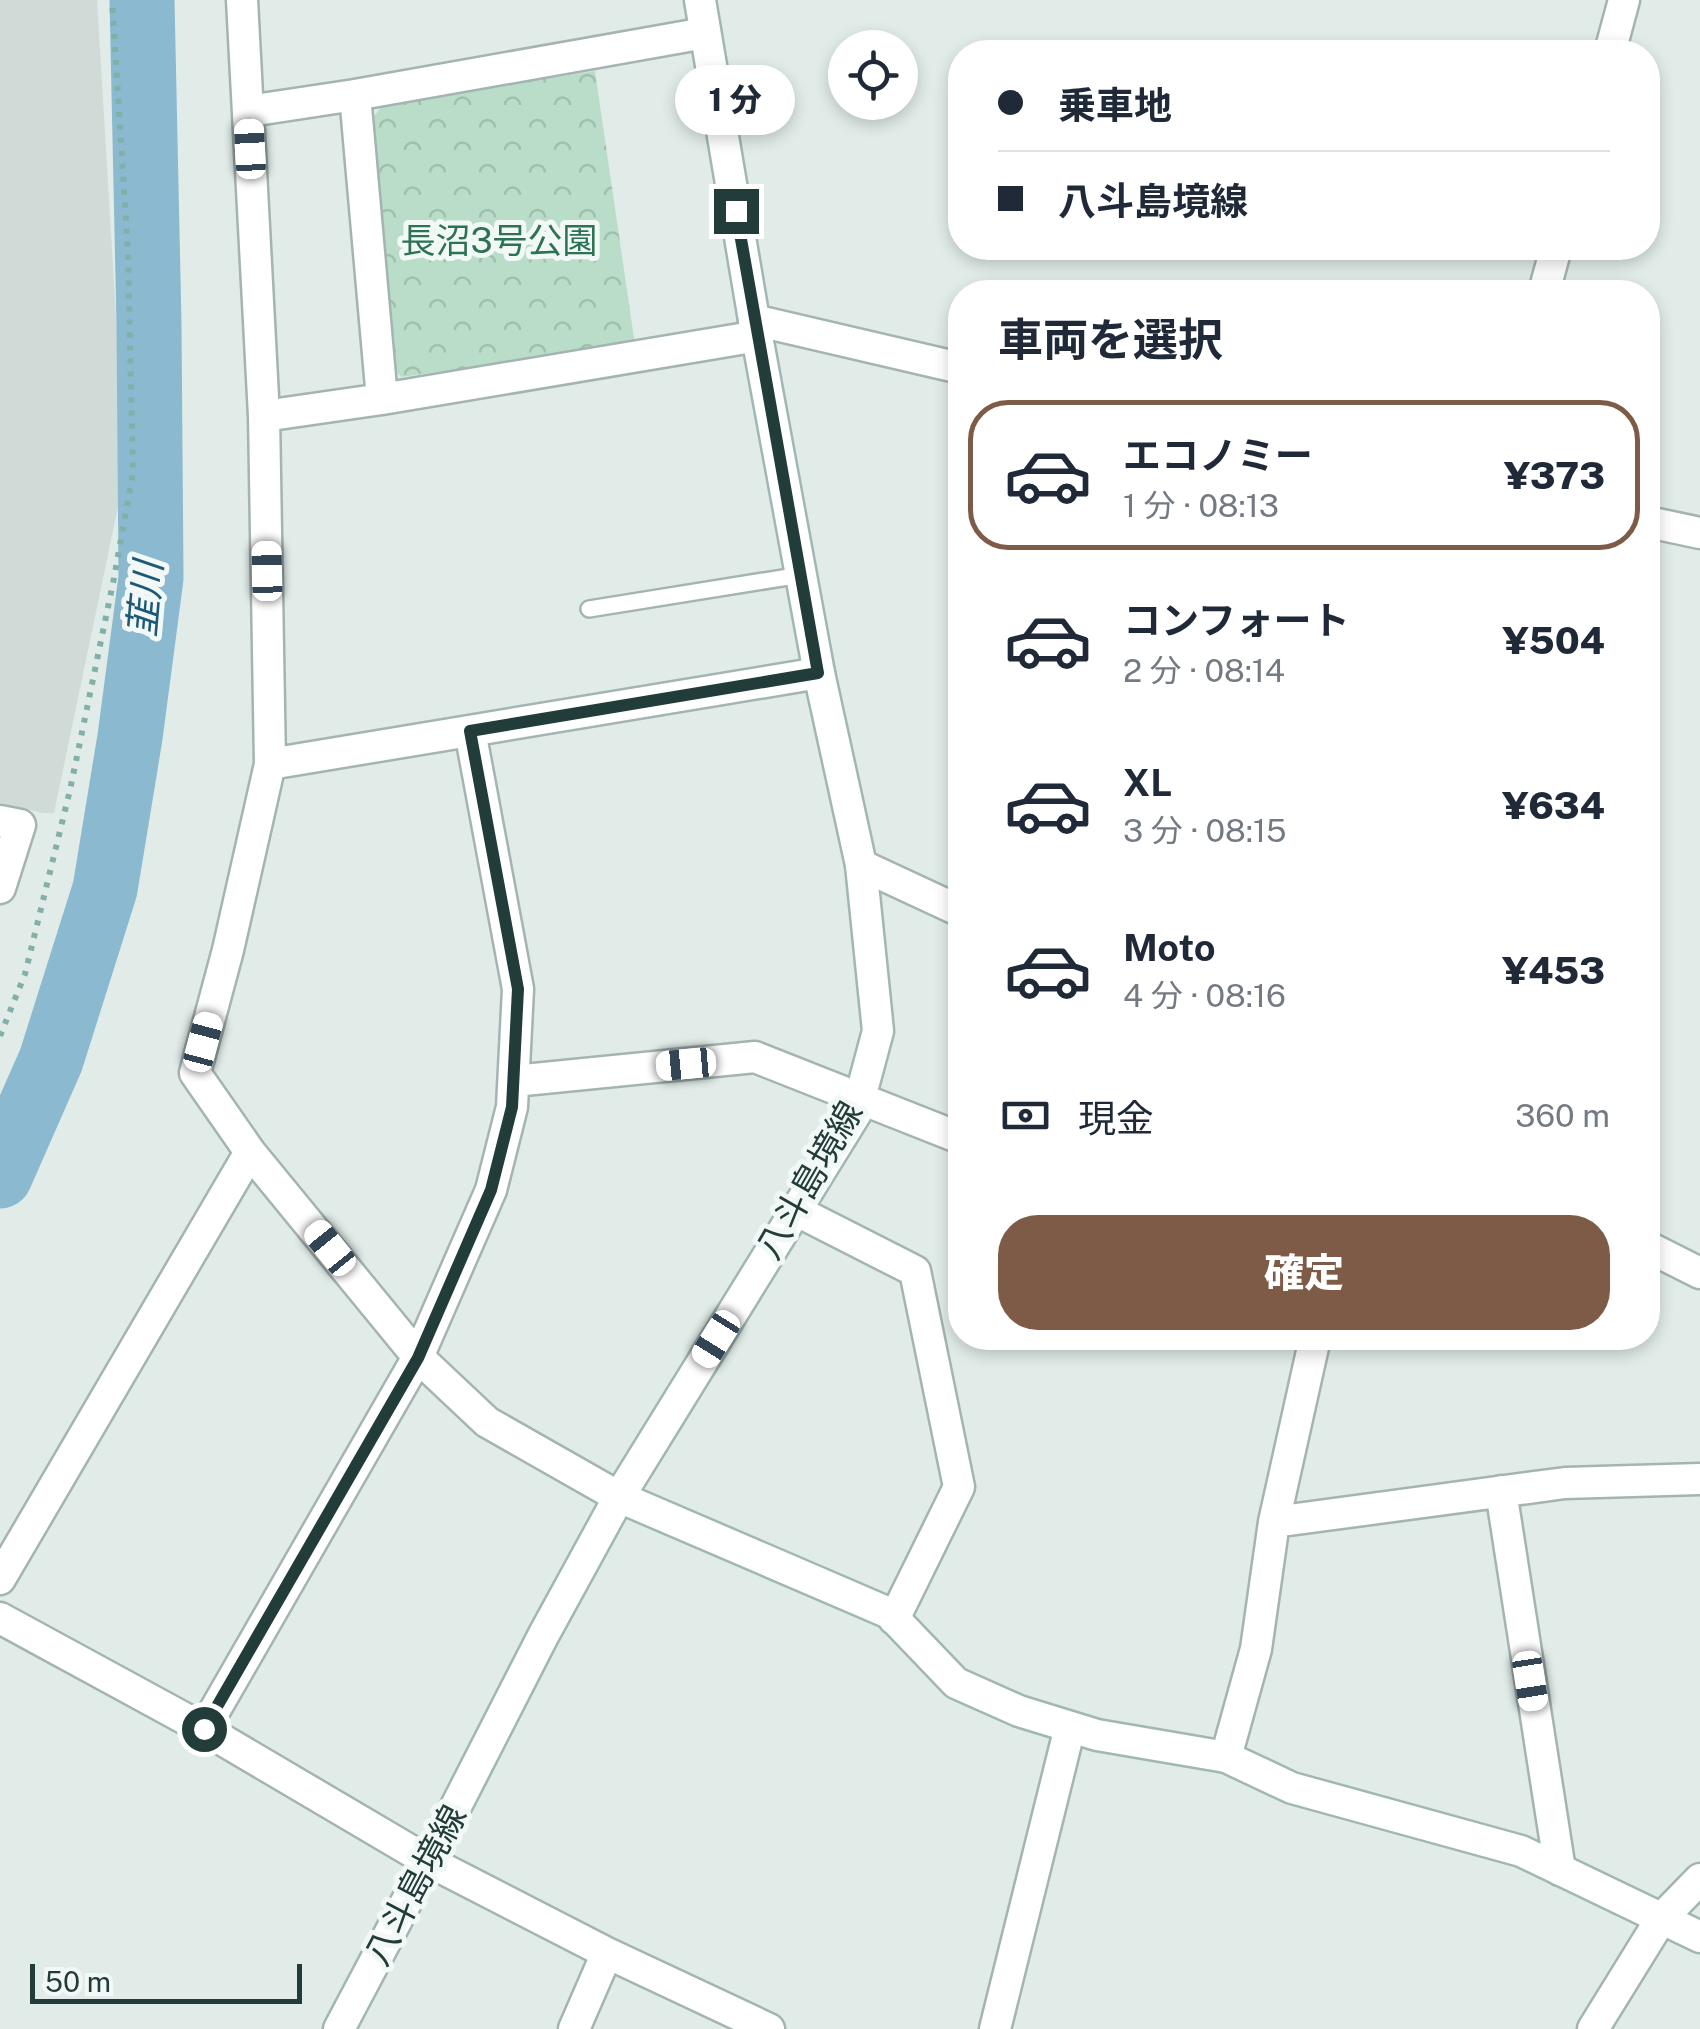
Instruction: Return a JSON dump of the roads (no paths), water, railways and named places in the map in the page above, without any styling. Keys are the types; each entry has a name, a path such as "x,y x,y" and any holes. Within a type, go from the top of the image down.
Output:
{"street":[{"path":"242,0 264,416 270,764 228,950 195,1072 250,1152 418,1358 487,1422 619,1497 889,1613 956,1683 1019,1712 1097,1735 1226,1757 1292,1788 1520,1851 1700,1936"},
{"name":"八斗島境線","path":"339,2029 619,1497 856,1114 878,1031 861,865 818,673 700,0"},
{"path":"1613,40 1624,0"},
{"path":"248,111 355,96 705,33"},
{"path":"355,96 382,400"},
{"path":"264,416 382,400 756,328 948,366"},
{"path":"1660,525 1700,533"},
{"path":"270,764 818,673"},
{"path":"204,1729 418,1358 491,1190 512,1107 518,989 470,731"},
{"path":"0,820 20,825 0,888"},
{"path":"861,865 948,905"},
{"path":"514,1081 755,1057 948,1133"},
{"path":"0,1578 250,1152"},
{"path":"795,1210 915,1271 958,1487 894,1619"},
{"path":"1660,1253 1700,1273"},
{"path":"1226,1757 1256,1649 1274,1522 1312,1350"},
{"path":"1274,1522 1565,1482 1700,1479"},
{"path":"1501,1491 1560,1870"},
{"path":"0,1618 204,1729 428,1861 769,2029"},
{"path":"995,2029 1070,1727"},
{"path":"1594,2029 1661,1919 1700,1879"},
{"path":"574,2029 608,1953"}],"lane":[{"path":"589,608 801,575"}],"waterway":[{"name":"韮川","path":"0,1176 51,1060 105,889 151,578 142,0"}],"park label":[{"name":"長沼3号公園","path":"499,240"}]}
